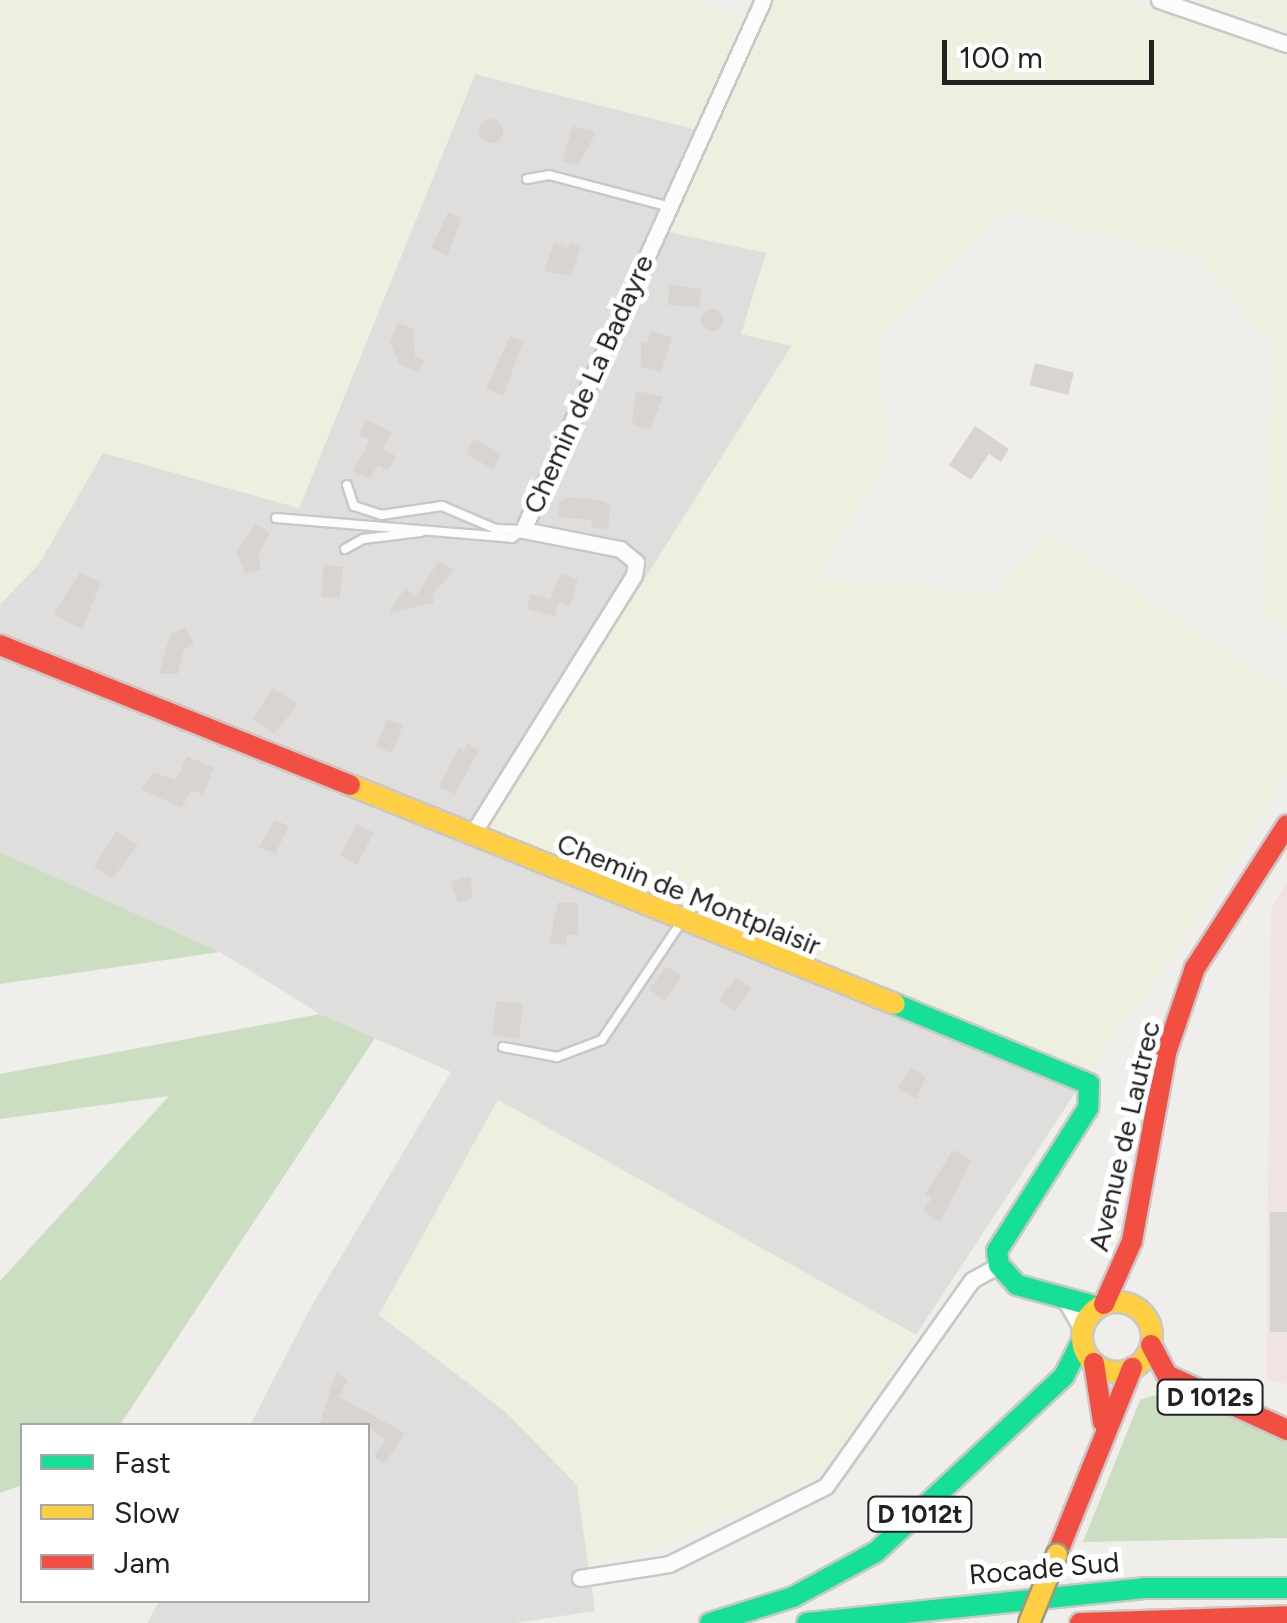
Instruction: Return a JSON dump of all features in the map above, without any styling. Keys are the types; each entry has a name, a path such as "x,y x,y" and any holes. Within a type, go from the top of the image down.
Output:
{"main road":[{"name":"Chemin de Montplaisir","path":"0,645 1089,1084 1088,1108 1002,1237 999,1265"},
{"name":"Avenue de Lautrec","path":"1101,1306 1132,1241 1166,1054 1195,968 1287,824"},
{"path":"1028,1623 1132,1368 1151,1345 1150,1326 1139,1310 1132,1241"},
{"path":"999,1265 1018,1285 1067,1303 1139,1310"},
{"path":"1101,1306 1082,1335 1103,1398 1102,1438"},
{"name":"D 1012t","path":"710,1623 793,1597 876,1552 1064,1376 1082,1335"},
{"name":"D 1012s","path":"1151,1345 1167,1375 1287,1430"},
{"path":"1094,1364 1112,1372 1132,1368"},
{"name":"Rocade Sud","path":"807,1623 1144,1588 1287,1588"},
{"name":"Rocade Sud","path":"1080,1623 1287,1616"}],"street":[{"name":"Chemin de La Badayre","path":"471,836 634,576 636,562 620,549 523,530 764,0"},
{"path":"1159,0 1287,44"},
{"path":"580,1578 669,1564 826,1486 972,1280 999,1265"},
{"path":"1067,1303 1082,1335"}],"lane":[{"path":"528,180 549,175 670,207"},
{"path":"347,485 354,506 382,515 442,506 496,529 523,530"},
{"path":"276,518 512,538 523,530"},
{"path":"345,549 363,539 425,531"},
{"path":"503,1047 557,1057 602,1040 682,921"}],"shaded area":[{"path":"475,74 698,130 766,253 792,345 486,832 1090,1070 916,1335 498,1100 379,1315 505,1411 577,1485 595,1611 516,1623 147,1623 158,1603 370,1603 370,1423 251,1423 311,1307 451,1072 320,1014 220,952 0,852 0,604 39,564 103,452 299,508"},
{"path":"1287,882 1287,1384 1266,1379 1271,909"}],"green space":[{"path":"0,0 692,0 749,19 760,0 1122,0 1287,52 1287,629 1264,615 1271,343 1199,259 1003,209 877,343 889,458 815,579 997,593 1045,533 1287,689 1287,776 1171,960 1090,1070 485,832 792,346 741,334 766,253 668,232 698,130 475,74 299,508 103,453 39,564 0,604"},
{"path":"1197,0 1287,0 1287,28"},
{"path":"0,852 220,952 0,984"},
{"path":"320,1014 375,1038 121,1423 20,1423 20,1486 0,1493 0,1281 169,1096 0,1119 0,1074"},
{"path":"498,1100 916,1335 820,1476 656,1549 588,1563 577,1485 505,1411 379,1315"},
{"path":"1165,1392 1287,1440 1287,1538 1083,1542 1140,1400"}],"building":[{"path":"491,119 500,122 500,140 491,143 482,140 479,131 482,122"},
{"path":"573,126 596,132 579,165 562,161"},
{"path":"448,212 461,218 448,256 431,248"},
{"path":"570,242 581,246 571,276 544,271 554,243 567,249"},
{"path":"669,284 701,289 700,307 668,305"},
{"path":"712,309 720,312 720,328 712,331 704,328 701,320 704,312"},
{"path":"398,323 413,328 415,357 424,361 419,372 400,365 390,343"},
{"path":"651,331 672,337 661,372 641,367 641,342 647,344"},
{"path":"510,336 523,342 503,396 486,388"},
{"path":"1035,363 1074,373 1068,395 1029,385"},
{"path":"636,391 663,397 650,429 632,424"},
{"path":"366,420 392,432 383,449 396,456 388,471 378,465 369,479 353,471 370,440 359,435"},
{"path":"975,426 1009,449 1001,462 989,454 971,480 949,465"},
{"path":"474,439 501,454 493,469 466,454"},
{"path":"568,497 604,501 610,506 608,529 591,527 592,520 558,517 560,501"},
{"path":"255,524 270,533 258,556 261,570 245,574 237,552"},
{"path":"439,561 454,570 432,595 434,603 389,613 405,588 416,596"},
{"path":"324,565 343,567 340,599 321,597"},
{"path":"80,572 101,583 82,630 54,614"},
{"path":"561,574 578,580 570,606 550,599"},
{"path":"531,594 559,602 555,616 527,608"},
{"path":"185,627 194,644 184,649 178,674 159,674 170,635"},
{"path":"272,688 298,704 274,734 253,718"},
{"path":"387,719 403,725 392,753 376,747"},
{"path":"467,744 479,750 455,794 439,787 459,747 464,751"},
{"path":"187,756 214,768 203,795 191,790 182,808 141,789 153,772 176,780"},
{"path":"275,820 289,826 275,854 259,847"},
{"path":"357,824 374,833 357,865 340,856"},
{"path":"116,831 138,845 113,878 94,866"},
{"path":"470,876 473,898 458,903 451,882"},
{"path":"558,902 578,903 578,936 567,934 566,945 549,944"},
{"path":"666,966 682,977 665,1001 649,990"},
{"path":"736,977 751,988 734,1012 719,1000"},
{"path":"496,1001 523,1004 519,1039 492,1036"},
{"path":"911,1068 926,1077 916,1099 898,1087"},
{"path":"953,1150 971,1161 940,1222 923,1211 932,1198 925,1194"},
{"path":"1270,1212 1287,1212 1287,1332 1270,1332"},
{"path":"336,1373 348,1380 339,1397 405,1433 384,1464 374,1456 385,1440 370,1428 370,1423 320,1423"}],"traffic: fast":[{"path":"895,1004 1089,1084 1088,1108 997,1251 999,1265 1017,1285 1098,1307"},
{"path":"710,1623 793,1597 876,1552 1064,1376 1082,1341"},
{"path":"807,1623 1144,1588 1287,1588"}],"traffic: slow":[{"path":"350,785 895,1004"},
{"path":"1117,1302 1142,1312 1152,1337 1142,1362 1117,1372 1092,1362 1082,1337 1092,1312 1117,1302"},
{"path":"1029,1623 1057,1554"}],"traffic: jam":[{"path":"0,645 350,785"},
{"path":"1104,1304 1132,1241 1166,1053 1195,968 1287,825"},
{"path":"1151,1345 1167,1375 1287,1430"},
{"path":"1094,1363 1103,1422"},
{"path":"1057,1554 1132,1368"},
{"path":"1080,1623 1287,1616"}]}
